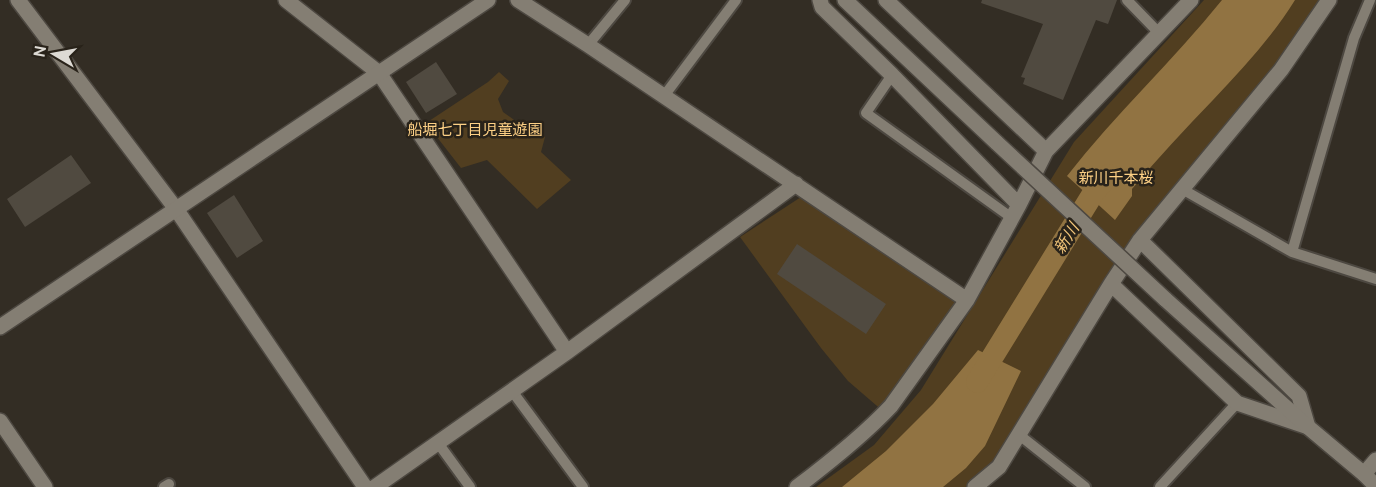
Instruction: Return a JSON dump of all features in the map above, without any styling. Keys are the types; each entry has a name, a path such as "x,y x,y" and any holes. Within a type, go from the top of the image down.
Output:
{"street":[{"path":"18,0 176,209 365,487"},
{"path":"286,0 379,73 567,352"},
{"path":"0,327 488,0"},
{"path":"518,0 967,300"},
{"path":"820,0 822,8 892,75 1015,212"},
{"path":"845,0 1165,298 1376,486"},
{"path":"886,0 1046,151"},
{"path":"797,487 861,436 891,406 967,300 1046,151 1191,0"},
{"path":"975,487 999,467 1140,240 1281,70 1329,0"},
{"path":"375,487 567,352 796,184"},
{"path":"1140,240 1299,396 1308,427"},
{"path":"1112,284 1236,403 1308,427"},
{"path":"0,421 45,487"},
{"path":"1364,474 1376,460"}],"lane":[{"path":"588,45 625,0"},
{"path":"664,96 736,0"},
{"path":"1127,0 1158,32"},
{"path":"1292,252 1354,38 1370,0"},
{"path":"892,75 866,113 1015,212"},
{"path":"1182,189 1292,252 1376,279"},
{"path":"512,391 583,487"},
{"path":"1160,487 1236,403"},
{"path":"1018,434 1086,487"},
{"path":"438,443 470,487"}],"green space":[{"name":"新川千本桜","path":"1204,0 1319,0 1274,66 1142,232 993,466 967,487 816,487 874,445 921,390 1074,142"},
{"name":"船堀七丁目児童遊園","path":"499,72 509,81 498,99 503,112 545,137 541,152 571,180 537,209 487,160 461,168 426,123 488,82"},
{"path":"801,197 960,301 884,412 848,381 821,348 740,237"}],"shaded area":[{"path":"1222,0 1295,0 1257,52 1132,189 1132,196 1115,220 1067,176"},
{"path":"978,350 1021,371 985,446 966,468 943,487 842,487 886,451 933,404"}],"building":[{"path":"982,0 1117,0 1108,24 1096,20 1063,100 1023,84 1025,78 1021,77 1043,24 981,3"},
{"path":"436,62 457,94 426,113 406,82"},
{"path":"71,155 91,183 25,227 7,199"},
{"path":"234,195 263,241 237,258 207,213"},
{"path":"797,244 886,304 866,334 777,274"}],"waterway":[{"name":"新川","path":"977,382 1094,192 1109,175"}]}
